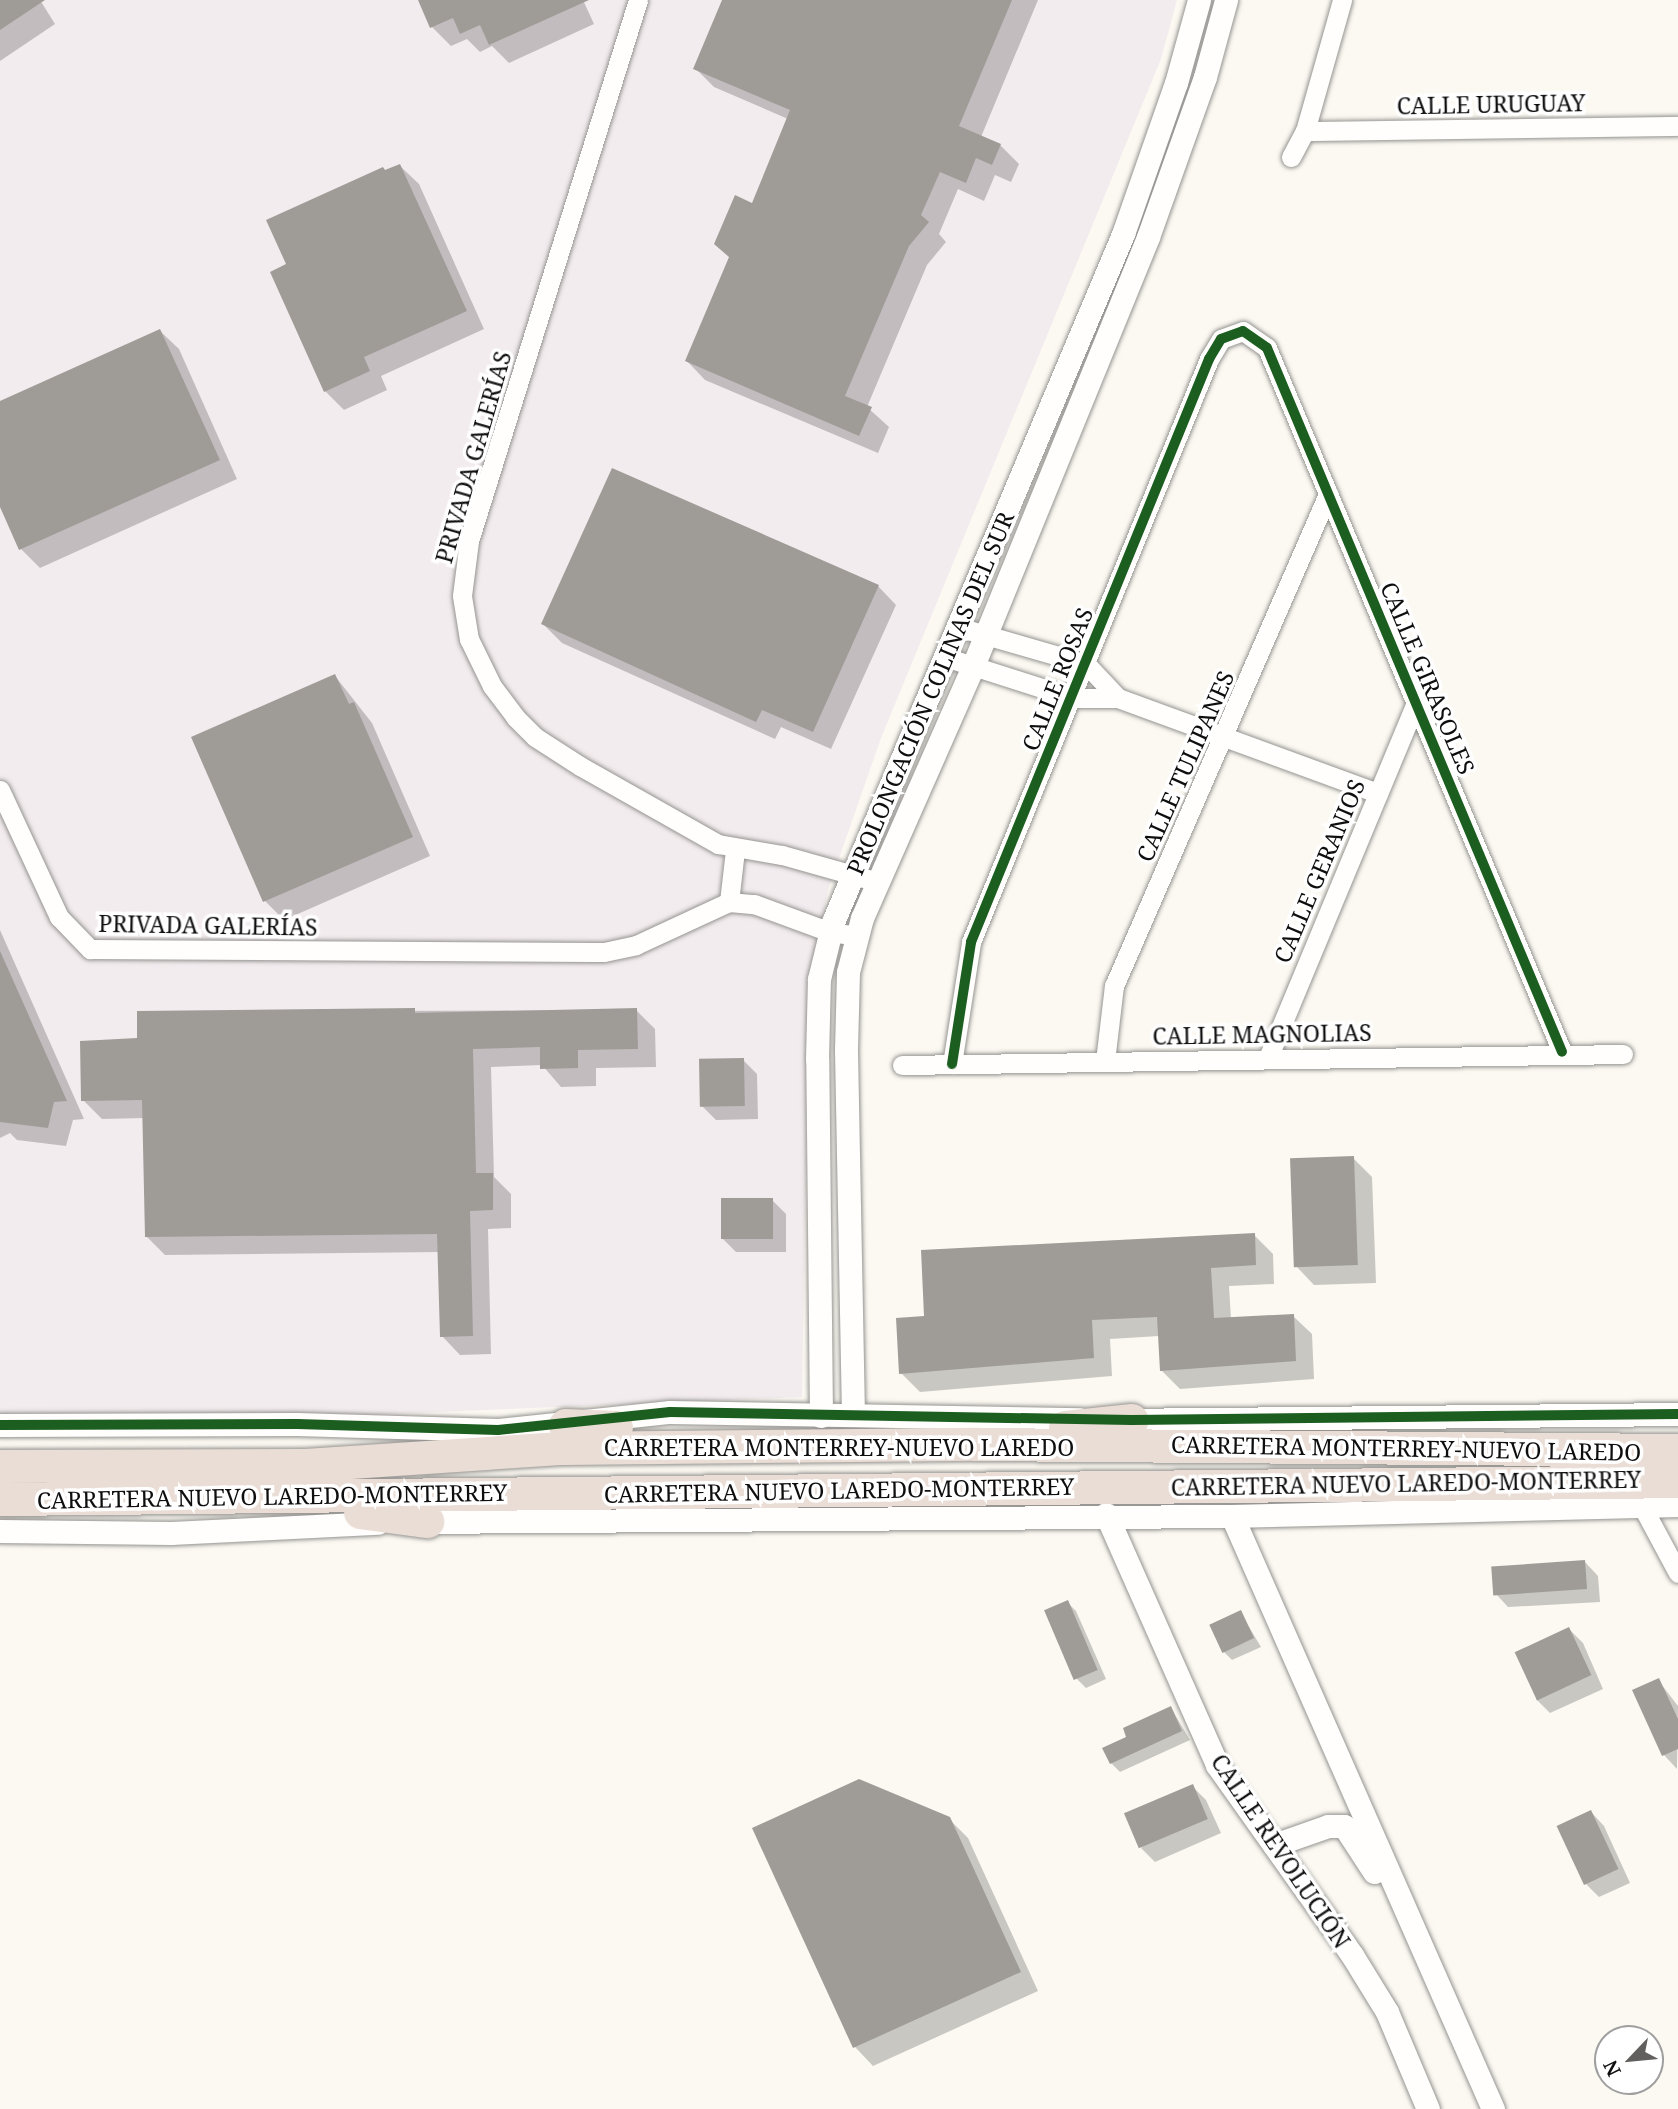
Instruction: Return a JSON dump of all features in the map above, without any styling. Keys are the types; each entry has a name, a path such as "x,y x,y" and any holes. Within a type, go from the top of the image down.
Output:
{"highway":[{"path":"976,1444 993,1435 1132,1420"},
{"path":"565,1425 752,1433 791,1448"},
{"path":"305,1465 498,1430"},
{"name":"CARRETERA MONTERREY-NUEVO LAREDO","path":"0,1466 305,1465 563,1448 791,1448 976,1444 1678,1450"},
{"path":"243,1496 427,1521"},
{"name":"CARRETERA NUEVO LAREDO-MONTERREY","path":"0,1499 243,1496 1669,1500"}],"street":[{"name":"PRIVADA GALERÍAS","path":"638,0 480,506 464,567 465,618 469,639 492,686 536,737 699,834 735,850 782,855 878,882"},
{"name":"PROLONGACIÓN COLINAS DEL SUR","path":"821,1416 817,1059 819,979 830,932 948,658 958,627 1123,234 1176,82 1199,0"},
{"name":"PROLONGACIÓN COLINAS DEL SUR","path":"853,1415 846,1049 848,972 878,882 973,666 1148,237 1205,78 1226,0"},
{"path":"1292,157 1305,131 1342,0"},
{"name":"CALLE URUGUAY","path":"1305,131 1678,126"},
{"name":"CALLE GIRASOLES","path":"1242,331 1267,348 1562,1052"},
{"name":"CALLE ROSAS","path":"952,1064 971,942 1073,698 1209,359 1221,339 1242,331"},
{"name":"CALLE TULIPANES","path":"1105,1061 1108,1012 1114,986 1226,737 1328,494"},
{"path":"958,627 1086,664 1118,698"},
{"path":"948,658 1073,698 1118,698 1378,793"},
{"name":"CALLE GERANIOS","path":"1268,1058 1416,703"},
{"name":"PRIVADA GALERÍAS","path":"0,790 59,917 89,949 604,952 636,945 729,902"},
{"path":"735,850 729,902 754,904 830,932 858,936"},
{"name":"CALLE MAGNOLIAS","path":"902,1065 1562,1052 1623,1054"},
{"path":"0,1425 297,1424 498,1430 670,1412 1132,1420 1678,1414"},
{"path":"0,1531 171,1534 427,1521 1105,1514 1232,1516 1669,1500 1678,1573"},
{"name":"CALLE REVOLUCIÓN","path":"1105,1514 1217,1765 1387,2012 1427,2109"},
{"path":"1232,1516 1493,2109"},
{"path":"1274,1845 1328,1826 1344,1826 1382,1884 1395,1887"}],"shaded area":[{"path":"0,0 1177,0 1161,59 881,738 828,890 809,983 802,1397 0,1430"}],"building":[{"path":"0,0 45,0 0,30"},
{"path":"418,0 589,0 489,45 480,25 460,34 453,18 430,28"},
{"path":"722,0 1012,0 959,126 1001,144 992,165 976,158 966,183 940,172 921,215 929,222 909,246 845,396 872,407 859,436 685,361 729,257 714,244 735,195 752,203 790,110 693,69"},
{"path":"400,164 467,311 364,357 370,371 324,392 270,272 286,264 266,220 383,167 385,170"},
{"path":"160,329 220,460 19,550 0,507 0,401"},
{"path":"612,468 879,585 813,732 762,710 756,722 541,624"},
{"path":"335,674 349,704 354,702 413,837 263,902 191,737"},
{"path":"0,951 67,1101 54,1102 48,1128 0,1122"},
{"path":"415,1008 415,1013 637,1008 638,1049 578,1050 578,1068 540,1069 540,1047 473,1049 476,1173 493,1173 493,1210 470,1211 473,1336 440,1337 437,1234 145,1237 142,1100 81,1101 80,1041 137,1038 137,1011"},
{"path":"744,1058 745,1106 700,1107 699,1059"},
{"path":"1354,1156 1358,1265 1294,1267 1290,1158"},
{"path":"721,1198 773,1198 773,1239 721,1239"},
{"path":"1255,1233 1256,1265 1211,1268 1214,1318 1294,1314 1296,1361 1160,1371 1157,1317 1092,1320 1094,1358 899,1374 896,1318 924,1316 921,1250"},
{"path":"1585,1560 1587,1589 1493,1595 1491,1567"},
{"path":"1068,1600 1098,1670 1074,1680 1044,1610"},
{"path":"1241,1610 1254,1638 1222,1653 1209,1625"},
{"path":"1569,1627 1591,1675 1537,1700 1515,1652"},
{"path":"1659,1678 1678,1719 1678,1749 1662,1756 1632,1690"},
{"path":"1171,1706 1182,1731 1110,1764 1102,1748 1126,1737 1123,1728"},
{"path":"859,1779 950,1817 1021,1972 853,2048 752,1828"},
{"path":"1193,1784 1208,1819 1139,1848 1124,1813"},
{"path":"1591,1810 1618,1869 1584,1885 1557,1826"}],"cycle path":[{"path":"952,1064 971,942 1209,359 1221,339 1243,331 1267,348 1562,1052"},
{"path":"0,1425 297,1424 498,1430 670,1412 1132,1420 1678,1414"}]}
